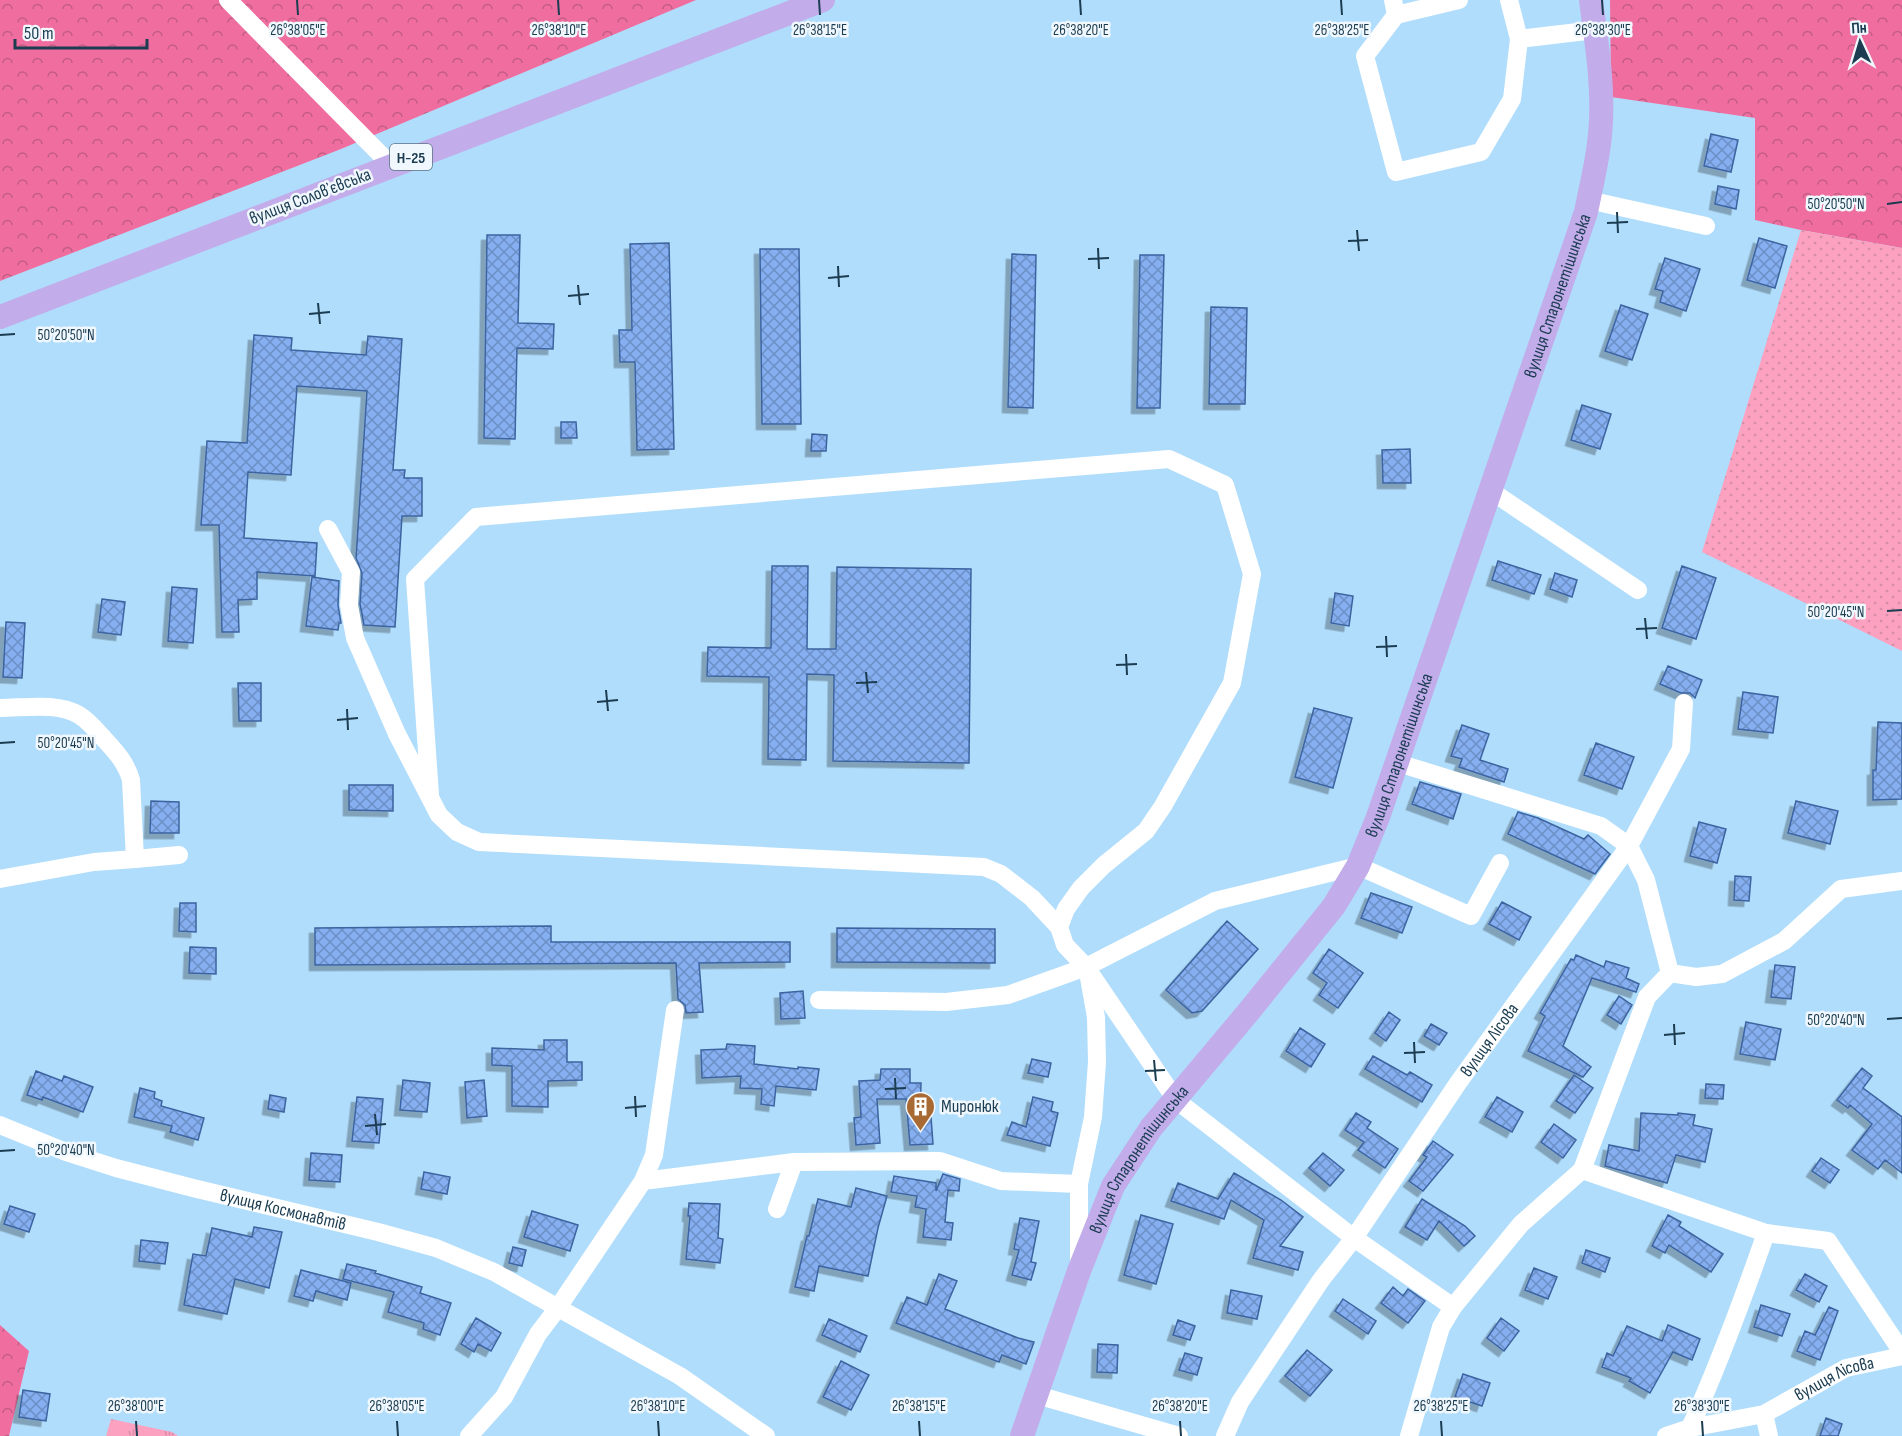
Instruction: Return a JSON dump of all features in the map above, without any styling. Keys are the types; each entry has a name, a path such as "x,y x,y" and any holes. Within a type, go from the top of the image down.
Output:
{"main road":[{"name":"вулиця Соловʼєвська","path":"0,317 823,0"},
{"name":"вулиця Старонетішинська","path":"1022,1436 1079,1271 1113,1186 1151,1128 1334,906 1358,866 1398,764 1588,200 1595,170 1601,121 1600,67 1591,0"}],"street":[{"path":"228,0 391,165"},
{"path":"1459,0 1394,8 1365,56 1396,172 1481,152 1512,99 1520,39 1509,0"},
{"path":"1520,39 1595,30"},
{"path":"1588,200 1706,226"},
{"path":"430,795 415,579 476,517 1169,459 1225,485 1252,574 1232,683 1153,822 1146,831 1104,865 1081,888 1066,909 1059,927"},
{"path":"1491,491 1638,590"},
{"path":"328,529 351,572 349,605 355,638 397,734 439,815 457,832 467,838 491,844 984,867 1011,879 1059,927 1065,945 1086,967 1176,1100 1354,1238 1453,1307"},
{"name":"вулиця Лісова","path":"1225,1436 1240,1402 1321,1280 1354,1238 1458,1083 1629,846 1681,749 1684,703"},
{"path":"0,708 59,708 73,712 91,724 117,753 127,768 131,780 135,858"},
{"path":"1398,764 1601,826 1629,846 1646,880 1670,974"},
{"path":"0,879 94,862 179,855"},
{"path":"819,1000 946,1002 1008,995 1086,967 1215,901 1358,866 1471,916 1500,863"},
{"path":"1670,974 1696,977 1722,974 1784,941 1841,889 1902,881"},
{"path":"1079,1271 1079,1184 1093,1117 1098,1062 1096,1017 1086,967"},
{"path":"1409,1436 1441,1327 1453,1307 1521,1224 1582,1170 1647,997 1670,974"},
{"path":"469,1436 504,1397 537,1334 557,1309 643,1181 654,1155 675,1010"},
{"name":"вулиця Космонавтів","path":"0,1125 66,1152 116,1168 436,1248 494,1272 680,1376 766,1436"},
{"path":"643,1181 794,1162 940,1161 1001,1181 1079,1184"},
{"path":"777,1209 794,1162"},
{"name":"вулиця Лісова","path":"1582,1170 1766,1233 1828,1241 1902,1354 1846,1368 1764,1414 1690,1428 1666,1436"},
{"path":"1690,1428 1710,1384 1766,1233"},
{"path":"1037,1395 1179,1436"},
{"path":"1764,1414 1768,1436"}],"green space":[{"path":"0,0 696,0 341,149 0,281"},
{"path":"1610,0 1902,0 1902,248 1755,220 1755,118 1611,97"},
{"path":"1801,230 1902,248 1902,651 1702,552"},
{"path":"0,1325 29,1351 9,1436 0,1436"},
{"path":"111,1419 172,1432 178,1436 106,1436"}],"building":[{"path":"1711,134 1738,140 1731,172 1704,166"},
{"path":"1718,186 1739,190 1736,209 1715,204"},
{"path":"487,235 520,235 518,323 554,324 553,349 517,348 515,439 484,438"},
{"path":"1759,238 1787,246 1775,288 1747,280"},
{"path":"669,243 674,449 637,450 635,362 620,362 619,330 632,330 630,244"},
{"path":"760,249 799,249 801,424 762,424"},
{"path":"1012,254 1036,255 1033,408 1008,407"},
{"path":"1140,255 1164,255 1160,408 1137,408"},
{"path":"1665,258 1700,269 1686,311 1660,302 1663,291 1655,289"},
{"path":"1621,305 1648,314 1632,360 1605,351"},
{"path":"1211,307 1247,308 1245,404 1209,404"},
{"path":"254,335 292,338 291,350 366,355 368,336 402,339 393,470 405,470 404,478 422,478 422,516 402,516 395,627 364,625 360,604 362,573 356,558 367,391 297,386 291,475 248,472 244,538 317,543 315,576 257,572 257,599 238,600 239,632 222,632 219,525 201,525 207,441 247,443"},
{"path":"1582,405 1611,414 1600,449 1571,440"},
{"path":"561,422 576,422 577,438 561,438"},
{"path":"812,434 827,435 826,451 811,451"},
{"path":"1410,449 1411,483 1383,483 1382,450"},
{"path":"1498,561 1541,575 1534,594 1492,580"},
{"path":"772,566 808,566 807,649 836,649 837,567 971,569 969,763 833,761 834,675 807,674 806,760 768,759 769,677 707,676 708,647 771,648"},
{"path":"1682,566 1716,578 1696,639 1662,628"},
{"path":"1555,573 1577,580 1572,597 1550,589"},
{"path":"312,577 339,581 338,605 341,623 339,623 338,630 306,626"},
{"path":"172,587 197,589 193,643 168,641"},
{"path":"1335,593 1353,596 1349,626 1331,623"},
{"path":"102,599 125,602 121,635 98,632"},
{"path":"6,622 25,623 22,678 3,677"},
{"path":"1668,666 1702,680 1695,698 1690,693 1681,693 1660,684"},
{"path":"238,683 261,683 261,721 239,721"},
{"path":"1743,692 1778,697 1773,733 1738,729"},
{"path":"1314,708 1352,718 1333,788 1295,777"},
{"path":"1878,722 1902,723 1902,799 1873,800 1873,770 1876,770"},
{"path":"1462,725 1489,734 1480,760 1508,769 1504,782 1459,767 1462,759 1451,756"},
{"path":"1596,743 1634,757 1622,789 1584,775"},
{"path":"1420,782 1461,794 1453,819 1412,804"},
{"path":"349,785 393,785 393,811 349,810"},
{"path":"151,801 179,802 179,833 150,833"},
{"path":"1796,801 1838,811 1830,844 1788,833"},
{"path":"1518,812 1538,818 1584,839 1588,835 1610,854 1595,874 1508,834"},
{"path":"1699,822 1726,829 1717,863 1690,856"},
{"path":"1735,876 1751,877 1749,901 1734,900"},
{"path":"1371,893 1412,907 1402,933 1361,918"},
{"path":"1502,902 1531,917 1519,940 1489,924"},
{"path":"180,903 196,903 196,932 179,931"},
{"path":"1227,921 1258,949 1202,1011 1192,1013 1166,990"},
{"path":"551,926 551,942 790,942 790,962 699,963 703,1012 686,1013 685,1005 678,999 676,963 315,965 315,928"},
{"path":"837,928 995,929 995,963 837,962"},
{"path":"190,947 216,948 216,974 189,973"},
{"path":"1329,949 1363,973 1338,1008 1319,995 1327,983 1313,973"},
{"path":"1576,955 1604,967 1606,961 1629,968 1626,978 1639,984 1636,992 1592,978 1563,1046 1591,1067 1583,1077 1528,1051 1545,1016 1540,1013 1571,959 1574,960"},
{"path":"1775,965 1795,967 1791,999 1771,997"},
{"path":"803,991 805,1018 781,1019 780,993"},
{"path":"1619,996 1632,1005 1621,1024 1607,1015"},
{"path":"1389,1012 1400,1020 1386,1041 1375,1033"},
{"path":"1746,1022 1781,1029 1775,1060 1740,1054"},
{"path":"1431,1024 1447,1033 1439,1045 1424,1036"},
{"path":"1300,1028 1325,1044 1311,1067 1286,1051"},
{"path":"544,1040 567,1040 567,1062 582,1062 582,1080 548,1081 548,1107 512,1106 512,1066 492,1065 492,1048 544,1050"},
{"path":"727,1044 755,1046 754,1064 819,1069 816,1090 776,1086 774,1106 761,1104 762,1089 740,1088 741,1076 702,1078 701,1050 726,1049"},
{"path":"1373,1056 1407,1075 1410,1072 1432,1085 1422,1102 1365,1069"},
{"path":"1032,1059 1051,1063 1048,1077 1028,1073"},
{"path":"1862,1068 1872,1076 1863,1088 1902,1117 1902,1173 1885,1160 1878,1169 1852,1150 1872,1124 1850,1105 1848,1108 1837,1100"},
{"path":"881,1069 910,1069 910,1083 921,1083 920,1118 931,1117 933,1144 910,1145 906,1099 877,1099 880,1143 856,1145 854,1118 861,1117 859,1081 880,1080"},
{"path":"36,1071 62,1081 64,1076 93,1087 83,1112 43,1097 42,1100 27,1095"},
{"path":"1574,1075 1593,1088 1575,1113 1556,1101"},
{"path":"403,1080 430,1083 427,1112 400,1110"},
{"path":"484,1080 487,1116 467,1118 465,1082"},
{"path":"1706,1084 1724,1085 1723,1099 1705,1098"},
{"path":"140,1088 155,1092 154,1098 162,1101 161,1106 204,1118 198,1140 170,1132 172,1126 134,1117"},
{"path":"270,1095 286,1098 284,1112 268,1109"},
{"path":"357,1097 383,1099 379,1143 352,1141"},
{"path":"1033,1097 1053,1102 1051,1111 1058,1113 1050,1146 1007,1135 1012,1122 1026,1127"},
{"path":"1497,1097 1523,1112 1512,1132 1485,1117"},
{"path":"1356,1113 1371,1122 1367,1128 1398,1149 1385,1168 1358,1150 1364,1142 1345,1130"},
{"path":"1641,1113 1695,1115 1693,1125 1712,1129 1705,1162 1676,1155 1667,1183 1605,1166 1609,1145 1639,1151"},
{"path":"1554,1124 1576,1140 1563,1158 1541,1142"},
{"path":"1433,1141 1453,1155 1423,1191 1409,1181 1427,1157 1423,1155"},
{"path":"311,1153 342,1155 340,1182 309,1180"},
{"path":"1323,1153 1344,1170 1330,1186 1309,1168"},
{"path":"1821,1158 1839,1170 1830,1183 1812,1171"},
{"path":"424,1172 450,1177 447,1194 421,1189"},
{"path":"1234,1173 1281,1200 1303,1217 1280,1246 1303,1252 1298,1270 1253,1258 1264,1220 1231,1200 1224,1219 1171,1201 1178,1183 1218,1199"},
{"path":"943,1174 960,1179 959,1191 948,1190 945,1222 953,1223 951,1240 923,1237 926,1209 915,1207 917,1196 891,1192 894,1176 936,1183 936,1191"},
{"path":"856,1188 887,1196 868,1276 819,1266 814,1291 795,1287 818,1199 851,1207"},
{"path":"1422,1199 1465,1226 1475,1236 1464,1246 1439,1221 1427,1240 1405,1227"},
{"path":"689,1203 720,1204 718,1238 723,1239 720,1263 686,1259"},
{"path":"10,1206 35,1214 29,1232 4,1224"},
{"path":"532,1211 578,1225 570,1251 524,1237"},
{"path":"1141,1215 1173,1224 1156,1284 1124,1275"},
{"path":"1668,1215 1681,1222 1679,1226 1723,1254 1711,1272 1669,1245 1665,1253 1652,1246"},
{"path":"1020,1218 1039,1221 1031,1262 1036,1263 1031,1280 1012,1275 1019,1250 1014,1249"},
{"path":"254,1227 282,1232 269,1288 235,1279 227,1314 184,1305 193,1254 206,1256 212,1228 252,1237"},
{"path":"141,1240 168,1243 165,1264 139,1261"},
{"path":"513,1247 526,1250 522,1266 509,1263"},
{"path":"1586,1250 1610,1258 1605,1272 1582,1263"},
{"path":"347,1264 376,1271 375,1273 422,1287 420,1293 451,1303 440,1335 423,1329 424,1323 388,1312 394,1292 343,1279"},
{"path":"1534,1268 1557,1277 1548,1299 1525,1290"},
{"path":"301,1270 351,1283 347,1300 316,1291 313,1301 294,1296"},
{"path":"939,1274 957,1281 945,1309 1018,1338 1034,1342 1026,1364 1002,1355 999,1362 896,1323 907,1297 927,1305"},
{"path":"1805,1274 1827,1286 1819,1302 1796,1290"},
{"path":"1393,1287 1403,1296 1408,1289 1425,1301 1408,1323 1381,1303"},
{"path":"1231,1290 1262,1296 1257,1319 1227,1313"},
{"path":"1343,1299 1376,1321 1368,1334 1335,1311"},
{"path":"1761,1305 1790,1314 1782,1336 1754,1327"},
{"path":"1829,1307 1838,1311 1820,1360 1797,1351 1805,1331 1815,1335"},
{"path":"476,1318 501,1333 491,1351 478,1344 474,1352 461,1344"},
{"path":"1501,1318 1519,1331 1504,1351 1487,1338"},
{"path":"829,1319 867,1336 860,1352 822,1335"},
{"path":"1178,1320 1195,1326 1190,1340 1173,1335"},
{"path":"1668,1325 1700,1339 1692,1360 1673,1352 1650,1393 1629,1381 1631,1378 1602,1367 1607,1353 1613,1356 1627,1326 1662,1341"},
{"path":"1098,1344 1118,1345 1117,1373 1097,1372"},
{"path":"1307,1350 1332,1370 1310,1396 1285,1376"},
{"path":"1185,1353 1202,1358 1197,1375 1179,1370"},
{"path":"841,1361 869,1375 851,1410 823,1397"},
{"path":"1463,1374 1490,1383 1482,1406 1455,1397"},
{"path":"23,1390 50,1394 46,1421 19,1417"},
{"path":"1826,1418 1842,1424 1838,1436 1820,1436"}],"place":[{"name":"Миронюк","path":"920,1132"}]}
